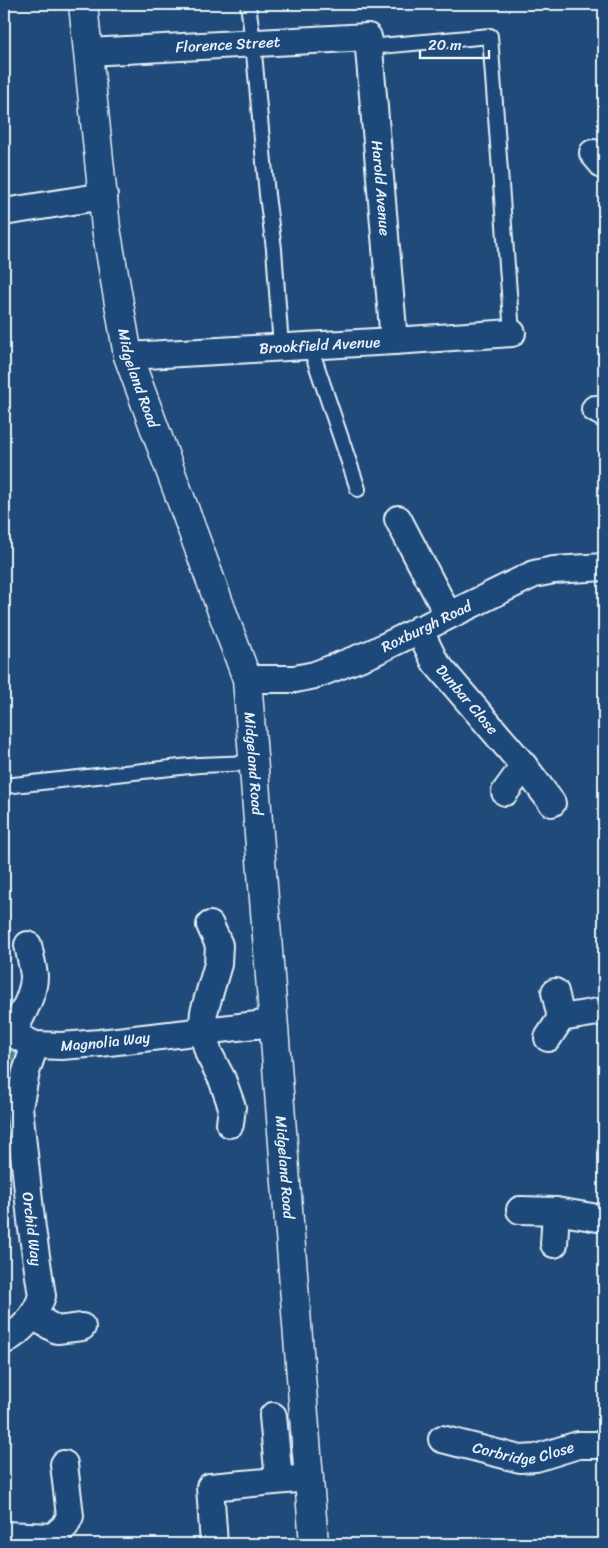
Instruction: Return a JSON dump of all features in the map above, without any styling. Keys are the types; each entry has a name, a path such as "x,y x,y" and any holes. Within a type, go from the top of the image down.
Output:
{"street":[{"name":"Midgeland Road","path":"83,4 106,228 128,356 247,679 314,1544"},
{"name":"Florence Street","path":"88,52 253,42 369,42"},
{"name":"Harold Avenue","path":"369,42 394,341"},
{"path":"4,212 104,196"},
{"name":"Brookfield Avenue","path":"128,356 512,333"},
{"path":"398,519 448,615"},
{"name":"Roxburgh Road","path":"247,679 295,679 315,675 372,653 534,574 554,570 604,567"},
{"name":"Dunbar Close","path":"419,629 435,662 524,766 552,803"},
{"path":"505,792 524,766"},
{"path":"210,925 219,945 218,964 204,1012 202,1032 209,1054 222,1079 232,1108 230,1124"},
{"name":"Magnolia Way","path":"28,945 34,976 31,991 25,1008 8,1032 35,1045 60,1046 100,1043 273,1023"},
{"path":"555,992 554,1028 604,1011"},
{"name":"Orchid Way","path":"4,1341 11,1337 33,1316 42,1296 32,1229 13,1141 26,1072 35,1045"},
{"path":"520,1210 556,1211 604,1220"},
{"path":"554,1244 556,1211"},
{"path":"33,1316 56,1330 82,1327"},
{"path":"273,1416 279,1480"},
{"name":"Corbridge Close","path":"442,1439 520,1458 536,1458 578,1445 604,1445"},
{"path":"4,1535 56,1540 70,1516 64,1464"},
{"path":"214,1544 200,1488 308,1478"}],"lane":[{"path":"248,4 274,249 281,348"},
{"path":"369,42 490,36 512,333"},
{"path":"310,346 358,489"},
{"path":"4,786 200,765 254,763"}],"green space":[{"path":"4,1037 22,1046 14,1116 4,1126"}]}
